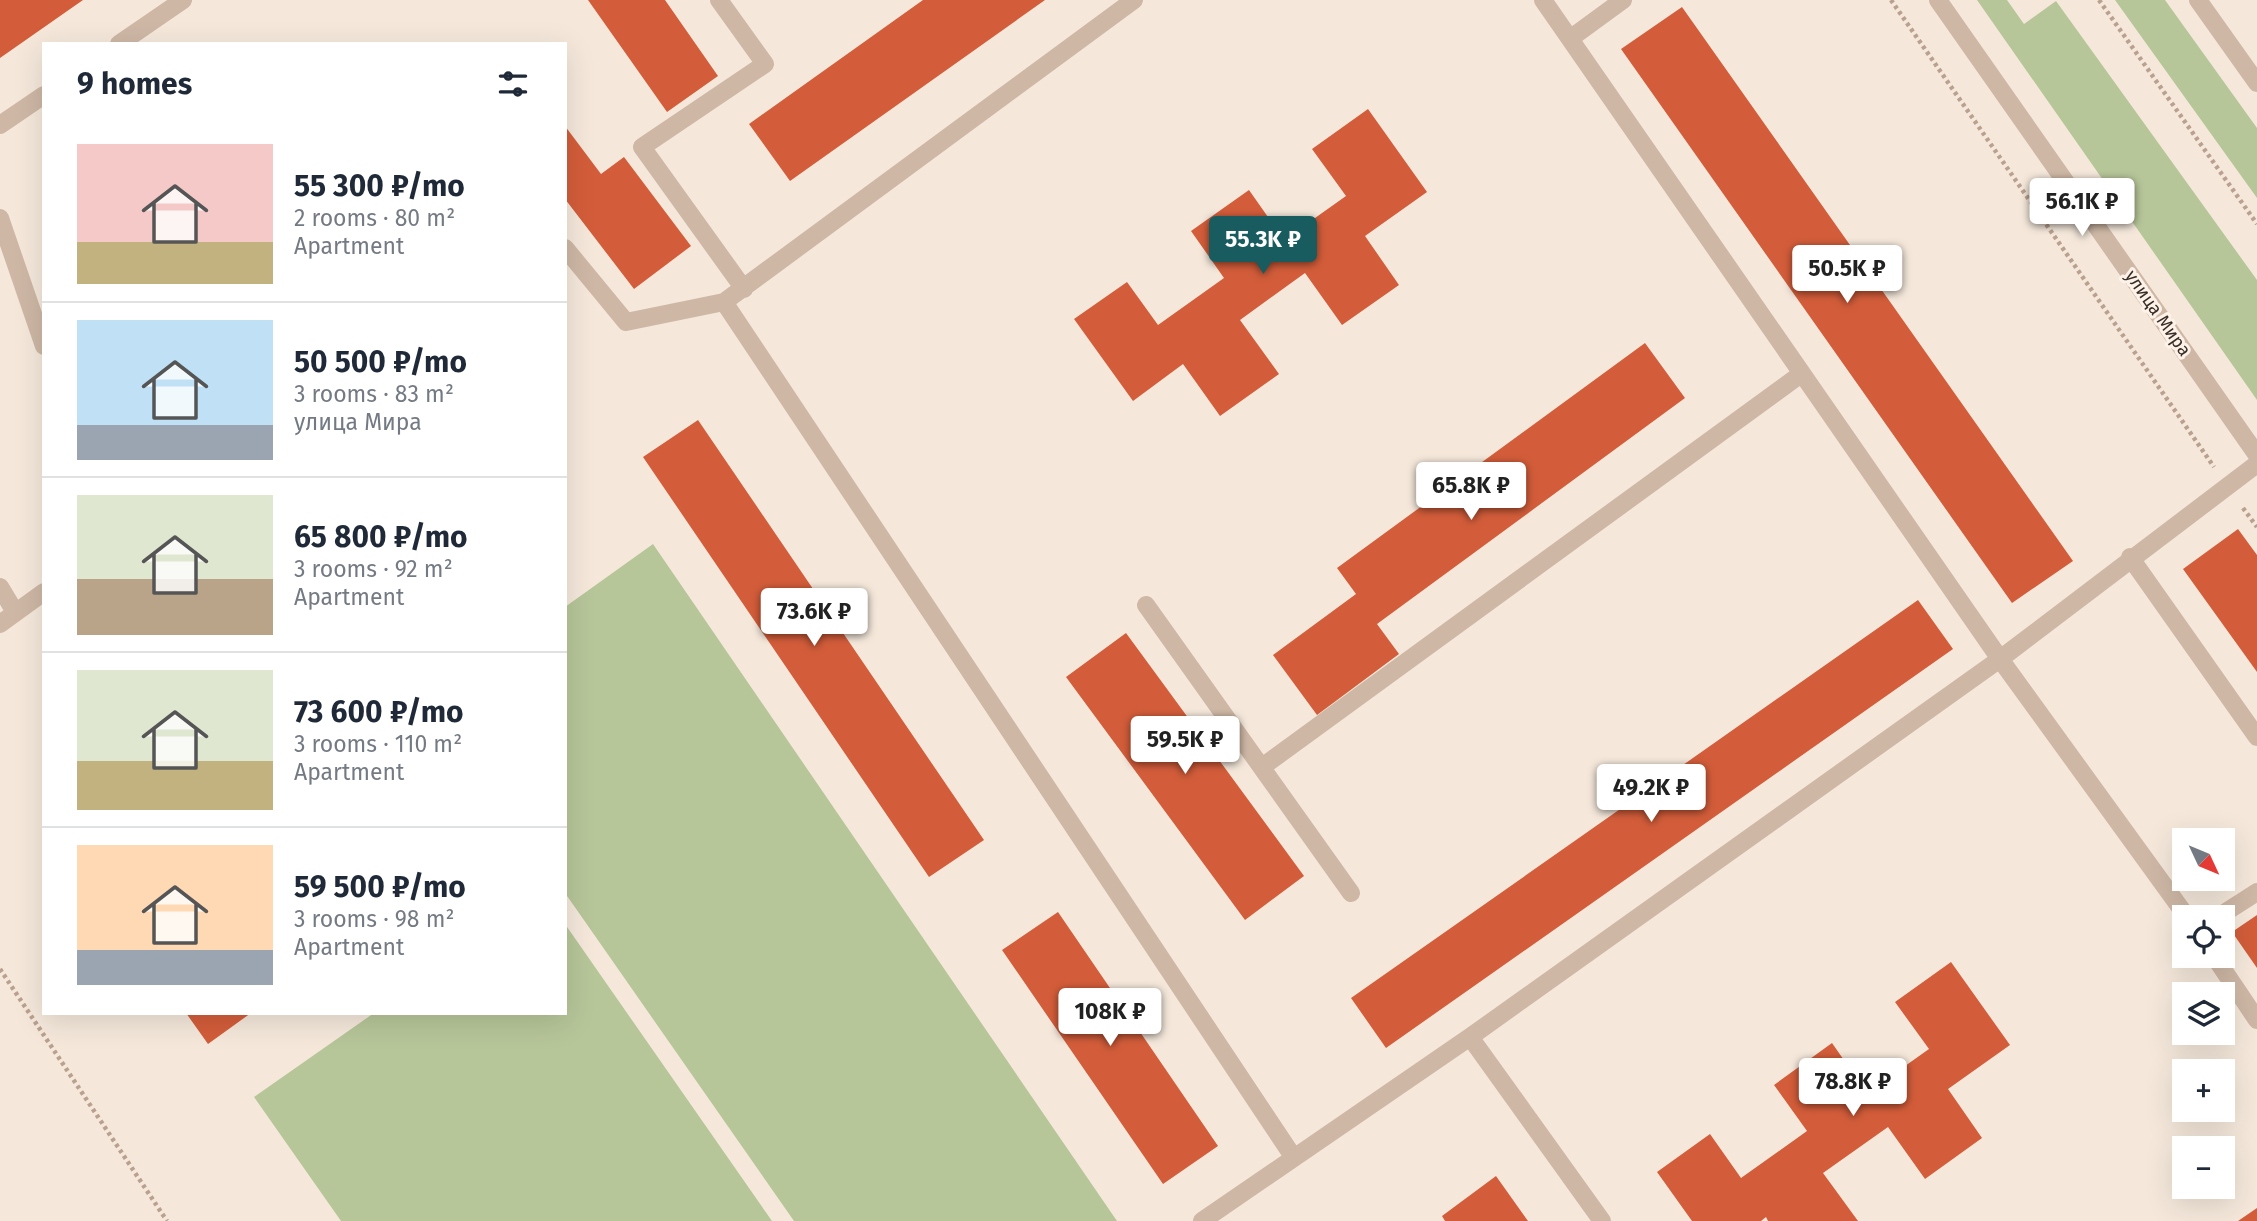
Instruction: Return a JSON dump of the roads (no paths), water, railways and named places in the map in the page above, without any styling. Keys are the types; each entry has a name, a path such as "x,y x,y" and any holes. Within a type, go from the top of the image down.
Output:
{"street":[{"path":"122,42 183,0"},
{"path":"719,0 765,64 642,147 744,289"},
{"path":"567,250 626,323 724,302 1134,0"},
{"path":"1543,0 2000,659 2179,905"},
{"path":"1571,38 1623,0"},
{"name":"улица Мира","path":"1938,0 2257,454"},
{"path":"2198,0 2257,83"},
{"path":"0,125 42,96"},
{"path":"0,218 42,340"},
{"path":"724,302 1294,1158"},
{"path":"1262,767 1801,374"},
{"path":"1202,1221 1470,1037 2000,659 2130,557 2229,488 2257,464"},
{"path":"2130,557 2257,737"},
{"path":"0,587 7,618 42,593"},
{"path":"1146,604 1351,893"},
{"path":"2235,906 2257,892"},
{"path":"2222,968 2257,1020"},
{"path":"1470,1037 1602,1221"}]}
